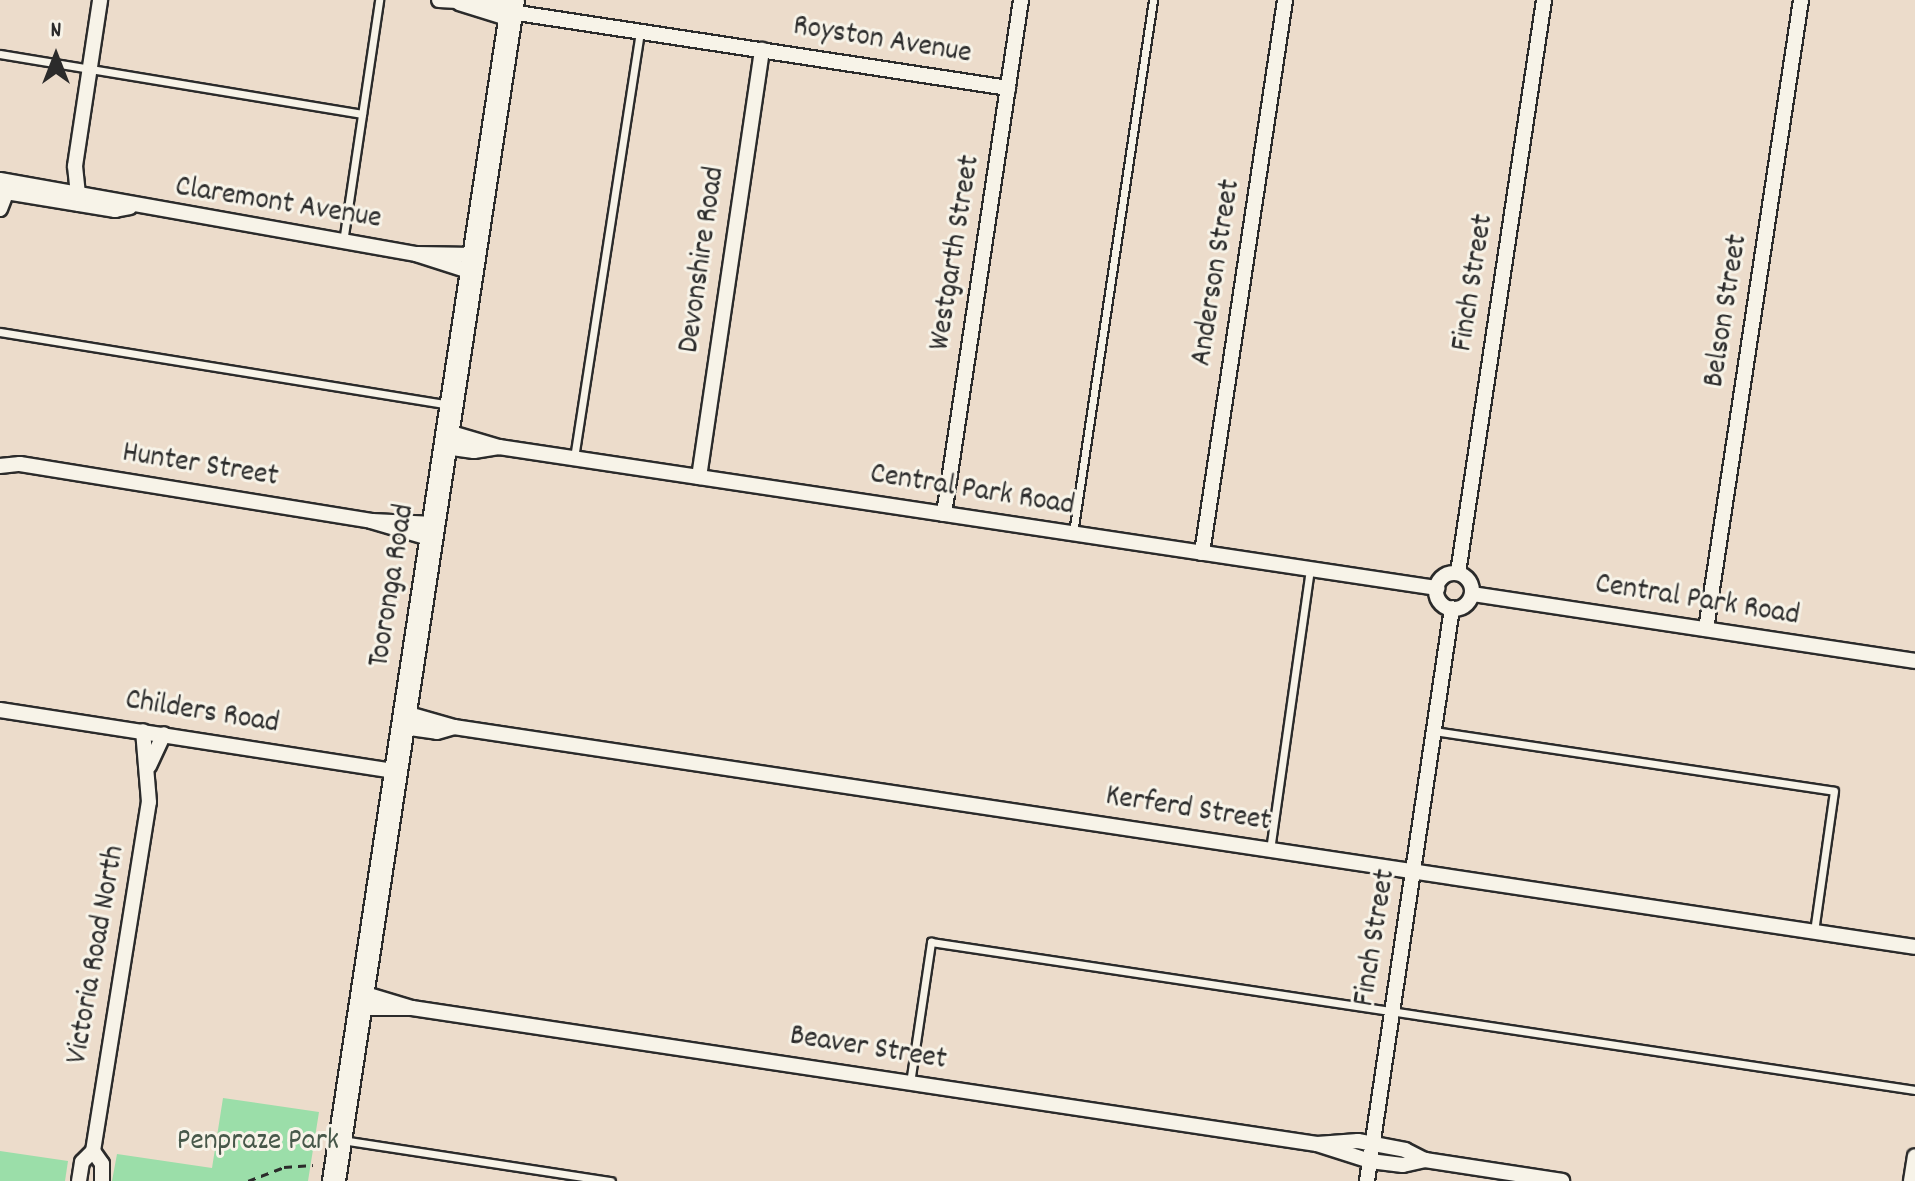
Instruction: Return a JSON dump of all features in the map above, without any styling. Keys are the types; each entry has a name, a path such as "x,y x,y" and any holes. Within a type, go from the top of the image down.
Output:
{"main road":[{"name":"Tooronga Road","path":"334,1181 511,9"}],"street":[{"path":"79,198 75,166 100,0"},
{"name":"Royston Avenue","path":"439,0 1008,88"},
{"name":"Westgarth Street","path":"944,514 1021,0"},
{"name":"Anderson Street","path":"1202,553 1285,0"},
{"name":"Finch Street","path":"1458,573 1544,0"},
{"name":"Belson Street","path":"1706,629 1801,0"},
{"name":"Devonshire Road","path":"699,477 762,50"},
{"path":"58,195 75,166"},
{"path":"0,209 4,186"},
{"name":"Claremont Avenue","path":"4,186 473,264"},
{"name":"Central Park Road","path":"446,439 474,451 499,447 1437,588"},
{"name":"Hunter Street","path":"0,456 20,464 433,532"},
{"name":"Hunter Street","path":"0,466 20,464"},
{"path":"1458,573 1469,581 1472,594 1465,605 1452,608 1440,602 1437,588 1444,577 1458,573"},
{"name":"Central Park Road","path":"1472,594 1915,661"},
{"name":"Finch Street","path":"1367,1181 1452,608"},
{"name":"Childers Road","path":"0,710 396,771"},
{"name":"Kerferd Street","path":"404,720 437,732 454,727 1915,947"},
{"name":"Victoria Road North","path":"79,1181 82,1162 93,1151 126,927 146,829 149,766 143,731"},
{"name":"Victoria Road North","path":"149,766 164,734"},
{"name":"Beaver Street","path":"361,1000 1317,1144 1372,1144 1425,1160 1562,1181"},
{"name":"Beaver Street","path":"1317,1144 1370,1161 1403,1165 1425,1160"},
{"name":"Victoria Road North","path":"93,1151 102,1164 102,1181"},
{"path":"1911,1181 1915,1156"}],"lane":[{"path":"343,242 379,0"},
{"path":"1073,533 1153,0"},
{"path":"574,458 640,32"},
{"path":"0,54 362,114"},
{"path":"0,332 452,405"},
{"path":"1270,850 1310,569"},
{"path":"1434,731 1834,791 1814,932"},
{"path":"910,1083 931,942 1915,1090"},
{"path":"340,1140 611,1181"}],"path":[{"path":"248,1181 284,1167 313,1165"}],"green space":[{"name":"Penpraze Park","path":"223,1098 319,1112 308,1181 112,1181 117,1154 212,1168"},
{"path":"0,1151 68,1161 65,1181 0,1181"}]}
